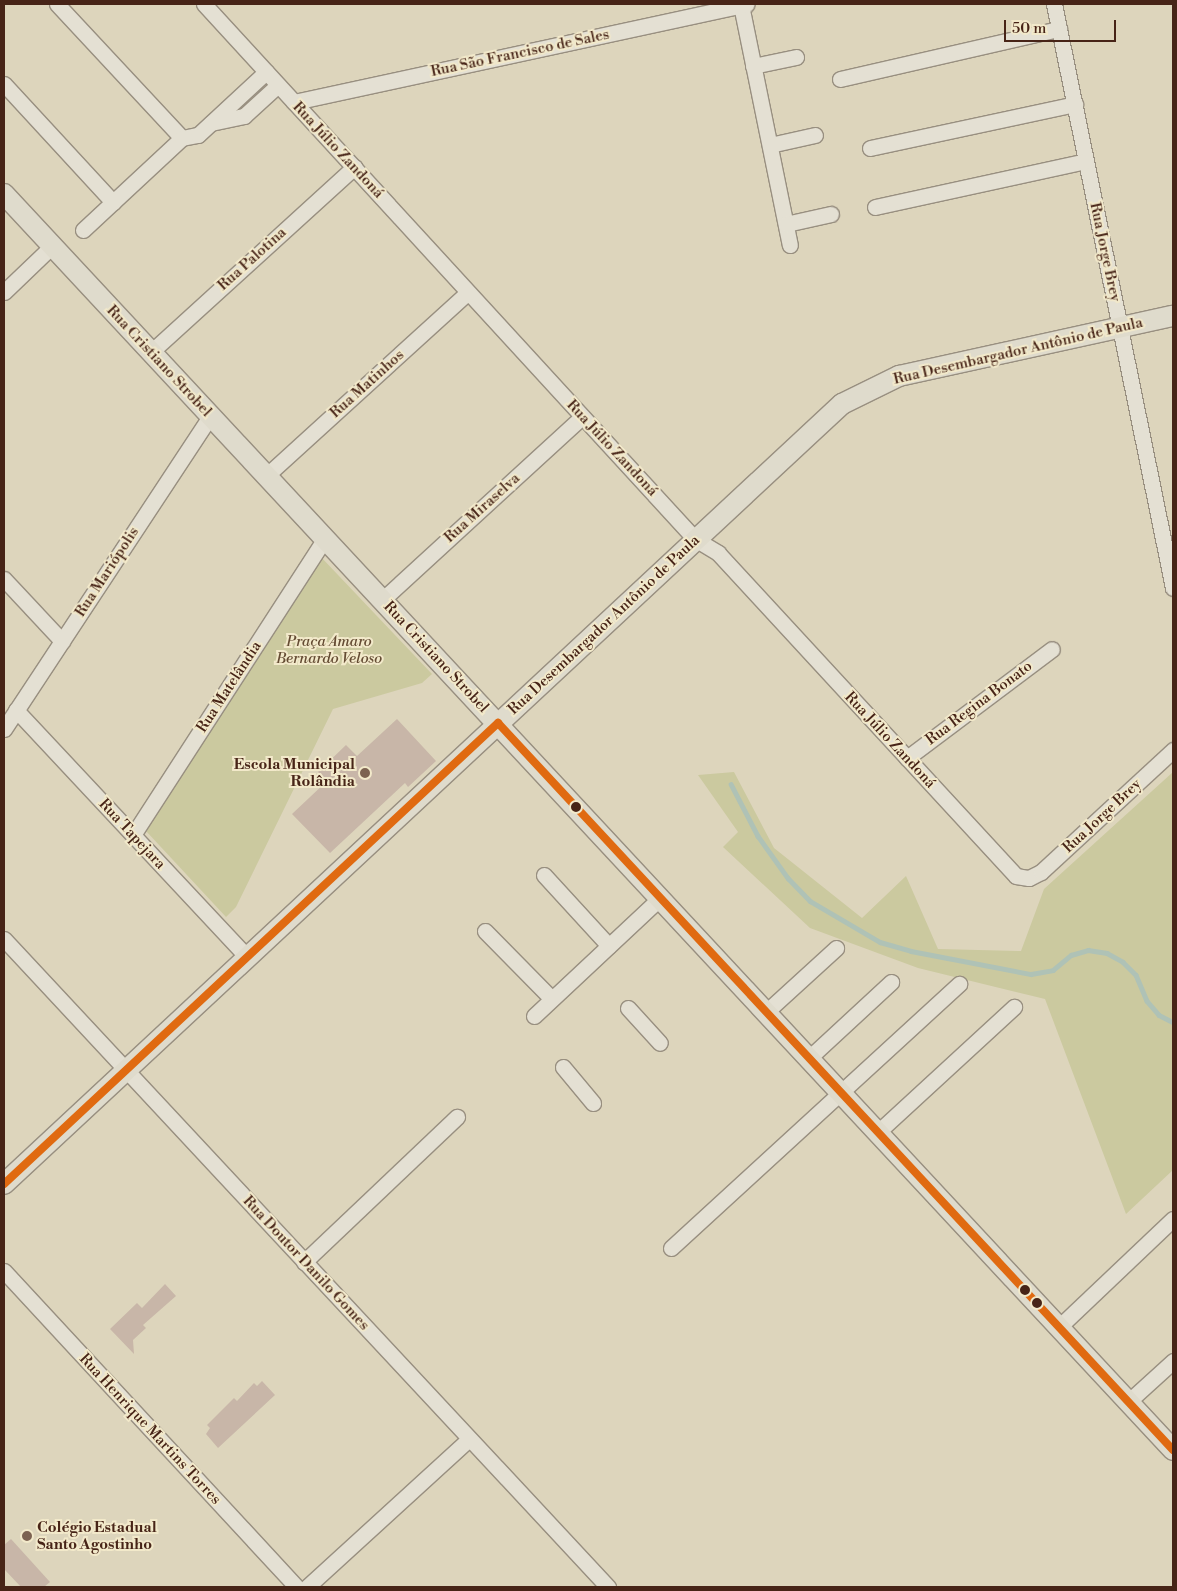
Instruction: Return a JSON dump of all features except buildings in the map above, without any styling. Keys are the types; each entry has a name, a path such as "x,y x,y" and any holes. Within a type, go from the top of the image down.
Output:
{"main road":[{"name":"Rua Cristiano Strobel","path":"4,194 1173,1450"},
{"name":"Rua Desembargador Antônio de Paula","path":"4,1184 842,404 880,383 898,376 1173,316"}],"street":[{"path":"57,4 182,138"},
{"name":"Rua Júlio Zandoná","path":"204,4 695,540 718,553 1012,872 1029,878"},
{"path":"744,4 754,66 790,245"},
{"name":"Rua São Francisco de Sales","path":"294,102 744,4"},
{"name":"Rua Jorge Brey","path":"1054,4 1173,588"},
{"path":"840,79 1059,30"},
{"path":"754,66 796,57"},
{"path":"83,230 182,138 192,138 266,72"},
{"path":"4,84 114,202"},
{"path":"211,123 244,116 278,85"},
{"path":"870,148 1075,104"},
{"path":"770,145 815,135"},
{"path":"875,207 1086,160"},
{"name":"Rua Palotina","path":"150,352 354,167"},
{"path":"786,224 831,214"},
{"path":"4,292 52,246"},
{"name":"Rua Matinhos","path":"266,476 468,292"},
{"name":"Rua Mariópolis","path":"4,729 210,416"},
{"name":"Rua Miraselva","path":"382,600 582,417"},
{"name":"Rua Matelândia","path":"133,836 325,538"},
{"path":"4,579 62,641"},
{"name":"Rua Regina Bonato","path":"907,758 1052,649"},
{"name":"Rua Tapejara","path":"16,710 247,957"},
{"name":"Rua Jorge Brey","path":"1029,878 1041,872 1173,750"},
{"path":"544,876 609,946"},
{"path":"534,1016 660,898"},
{"path":"485,931 552,1000"},
{"name":"Rua Doutor Danilo Gomes","path":"4,939 608,1587"},
{"path":"766,1012 836,948"},
{"path":"809,1058 891,982"},
{"path":"671,1248 842,1094 959,984"},
{"path":"628,1008 660,1043"},
{"path":"878,1132 1014,1008"},
{"path":"562,1066 593,1103"},
{"path":"304,1262 457,1117"},
{"path":"1059,1327 1173,1218"},
{"name":"Rua Henrique Martins Torres","path":"4,1271 297,1587"},
{"path":"1128,1402 1173,1362"},
{"path":"307,1587 469,1439"}],"green space":[{"name":"Praça Amaro Bernardo Veloso","path":"320,556 432,674 422,683 333,709 236,907 226,917 146,831"},
{"path":"734,772 774,848 862,918 906,876 938,949 1021,951 1044,889 1173,772 1173,1170 1126,1214 1045,999 918,968 810,928 723,847 738,832 698,775"}],"waterway":[{"path":"731,784 758,836 788,878 810,901 880,942 911,951 1031,974 1053,970 1071,955 1088,950 1107,953 1123,962 1136,975 1147,1001 1159,1015 1173,1022"}],"transit line":[{"path":"4,1184 498,723 1173,1450"}],"place":[{"name":"Escola Municipal Rolândia","path":"365,773"},
{"name":"Colégio Estadual Santo Agostinho","path":"27,1536"}]}
